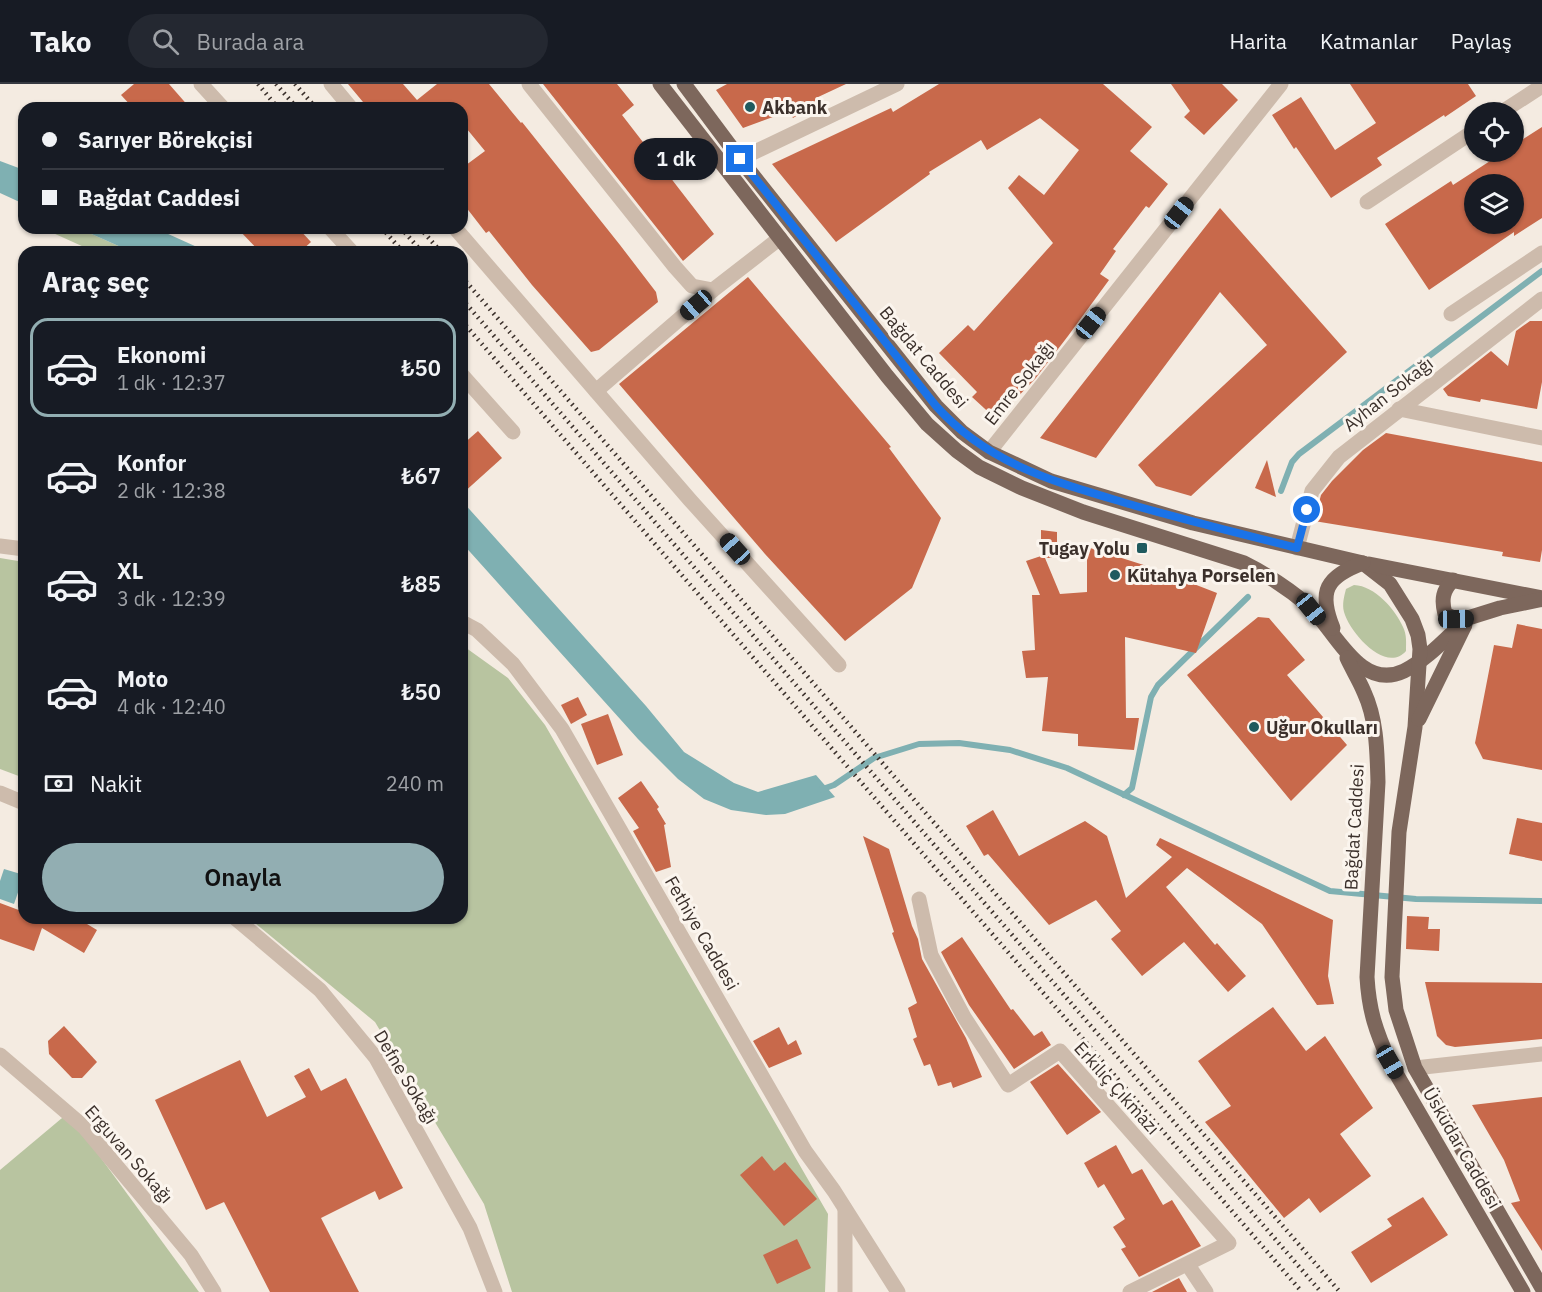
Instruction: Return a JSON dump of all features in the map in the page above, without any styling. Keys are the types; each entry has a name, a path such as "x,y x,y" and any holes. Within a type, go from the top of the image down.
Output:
{"main road":[{"name":"Bağdat Caddesi","path":"660,84 927,424 968,459 1022,488 1083,512 1244,563 1266,574 1311,609 1338,642 1365,669 1380,675 1397,674 1420,661"},
{"name":"Bağdat Caddesi","path":"684,84 740,159 936,406 962,432 989,452 1051,481 1193,522 1363,563 1390,584 1405,605 1418,635 1420,661 1415,727 1400,832 1395,916"},
{"name":"Bağdat Caddesi","path":"1363,563 1347,569 1334,580 1324,595 1325,610 1338,642 1365,694 1374,725 1378,782 1370,913"},
{"path":"1363,563 1542,598"},
{"path":"1453,580 1444,591 1443,605 1445,614 1456,619 1468,618 1542,598"},
{"path":"1420,661 1468,618"},
{"path":"1415,727 1468,618"},
{"name":"Üsküdar Caddesi","path":"1370,913 1366,977 1375,1031 1390,1062 1523,1292"},
{"name":"Üsküdar Caddesi","path":"1395,916 1392,992 1401,1030 1415,1068 1542,1288"}],"street":[{"path":"201,84 218,102"},
{"path":"331,84 346,102"},
{"path":"530,84 675,267 692,286 713,290"},
{"path":"740,159 897,84"},
{"name":"Emre Sokağı","path":"989,452 1281,84"},
{"path":"1517,102 1542,86"},
{"path":"1367,202 1464,138"},
{"path":"336,234 346,246"},
{"path":"460,234 690,500 839,665"},
{"path":"596,391 713,290 780,238"},
{"path":"1451,314 1542,253"},
{"name":"Ayhan Sokağı","path":"1297,548 1312,491 1339,457 1542,299"},
{"path":"468,382 513,432"},
{"path":"1399,409 1542,438"},
{"path":"0,546 18,548"},
{"name":"Fethiye Caddesi","path":"468,625 477,630 513,664 562,729 805,1151 834,1191 898,1292"},
{"path":"0,793 18,800"},
{"name":"Erkılıç Çıkmazı","path":"919,898 931,955 964,1017 1008,1085 1060,1051 1229,1244 1130,1292"},
{"name":"Defne Sokağı","path":"242,924 320,990 376,1058 470,1228 495,1292"},
{"path":"1415,1068 1542,1054"},
{"name":"Erguvan Sokağı","path":"0,1055 84,1127 191,1255 214,1292"},
{"path":"845,1209 845,1292"},
{"path":"1188,1265 1206,1292"}],"green space":[{"path":"55,234 92,234 118,246 82,246"},
{"path":"0,558 18,561 18,776 0,769"},
{"path":"1354,585 1362,586 1377,594 1390,606 1399,620 1405,633 1406,651 1398,657 1389,658 1379,654 1361,640 1353,630 1344,612 1343,603 1346,589"},
{"path":"468,649 508,678 545,725 828,1214 825,1292 512,1292 484,1204 375,1022 256,924 468,924"},
{"path":"68,1113 199,1292 0,1292 0,1170"}],"water":[{"path":"0,161 18,168 18,201 0,193"},
{"path":"92,234 168,234 195,246 118,246"},
{"path":"468,508 646,706 684,752 734,783 758,792 816,775 835,797 785,814 766,815 731,810 704,799 678,779 638,739 468,550"},
{"path":"4,869 18,873 18,892 14,904 0,899 0,881"}],"building":[{"path":"134,84 169,84 185,102 127,102 121,95"},
{"path":"348,84 403,84 417,100 437,84 489,84 620,245 656,292 658,302 599,350 591,352 532,285 489,231 486,233 468,210 468,164 485,151 468,130 468,102 363,102"},
{"path":"543,84 617,84 634,105 622,115 714,234 683,261"},
{"path":"727,84 846,84 816,98 818,103 793,118 789,111 743,128 716,90"},
{"path":"939,84 1103,84 1152,127 1130,151 1168,184 1149,208 1146,206 1113,249 1116,251 1100,274 1109,280 1035,379 996,419 972,397 977,392 939,353 968,325 974,331 1053,243 1008,188 1019,175 1044,195 1079,150 1040,118 987,150 981,140 929,172 930,174 836,242 772,164 891,108 893,112"},
{"path":"1171,84 1222,84 1238,100 1204,135 1184,117 1190,111"},
{"path":"1350,84 1468,84 1476,96 1377,158 1382,165 1331,198 1272,115 1301,97 1335,150 1376,123"},
{"path":"1542,127 1542,218 1524,230 1524,174 1470,174 1489,162 1524,162 1524,139"},
{"path":"1464,178 1464,234 1511,234 1429,290 1385,224 1451,181 1453,185"},
{"path":"1220,208 1347,352 1191,496 1156,486 1138,465 1267,345 1220,292 1096,458 1040,438"},
{"path":"243,234 304,234 311,242 307,246 254,246"},
{"path":"748,277 891,447 889,448 941,518 912,588 845,641 765,554 619,384"},
{"path":"1530,321 1542,321 1542,382 1537,409 1481,399 1480,402 1448,396 1443,389 1491,351 1508,366 1516,331"},
{"path":"478,431 502,458 468,489 468,440"},
{"path":"1386,433 1542,462 1540,562 1502,556 1503,552 1314,521 1321,495 1332,481 1363,450"},
{"path":"1267,460 1276,497 1255,488"},
{"path":"1041,530 1057,532 1057,558 1045,558 1060,594 1087,592 1087,547 1150,567 1217,593 1196,653 1125,637 1126,718 1139,718 1134,750 1078,746 1078,734 1042,731 1048,677 1026,678 1022,651 1035,650 1032,595 1040,595 1026,561 1041,556"},
{"path":"1258,617 1269,618 1305,660 1287,675 1347,745 1291,801 1187,675"},
{"path":"1517,624 1542,629 1542,770 1483,759 1475,743 1494,645 1512,648"},
{"path":"578,697 587,715 571,724 561,705"},
{"path":"608,714 623,755 597,765 581,724"},
{"path":"641,781 659,807 657,809 666,824 664,825 671,867 656,872 633,831 639,828 618,798"},
{"path":"993,810 1019,856 1085,821 1107,836 1126,898 1172,857 1156,845 1160,838 1333,920 1328,976 1334,1004 1317,1005 1262,924 1187,868 1166,887 1215,945 1217,943 1246,976 1228,992 1184,942 1142,976 1111,939 1121,931 1096,900 1049,925 988,854 984,856 966,826"},
{"path":"1517,818 1542,823 1542,861 1509,854"},
{"path":"863,836 889,849 918,939 922,959 966,1038 982,1077 953,1088 951,1082 938,1086 930,1064 924,1066 913,1039 917,1037 908,1008 917,1003 892,933 894,932"},
{"path":"0,903 18,910 18,924 87,924 97,930 84,953 42,928 34,951 0,939"},
{"path":"1407,916 1429,917 1428,929 1440,929 1439,951 1406,949"},
{"path":"962,937 1011,1010 1013,1009 1034,1036 1042,1031 1051,1045 1014,1069 969,1005 941,952"},
{"path":"1425,982 1542,983 1542,1039 1455,1047 1446,1045 1437,1036"},
{"path":"1273,1007 1306,1051 1325,1036 1373,1108 1340,1134 1371,1176 1320,1213 1309,1198 1284,1218 1205,1122 1231,1106 1198,1061"},
{"path":"64,1026 97,1062 82,1078 72,1078 49,1054 48,1041"},
{"path":"779,1027 788,1045 796,1040 802,1054 769,1068 753,1041"},
{"path":"240,1060 267,1117 306,1097 294,1076 309,1068 321,1091 346,1078 403,1188 379,1200 375,1191 321,1218 359,1292 270,1292 224,1202 206,1210 155,1100"},
{"path":"1058,1064 1101,1112 1067,1135 1030,1082"},
{"path":"1542,1097 1542,1251 1511,1203 1520,1201 1504,1160 1472,1105"},
{"path":"1116,1145 1132,1174 1142,1169 1163,1205 1172,1200 1201,1246 1139,1277 1121,1249 1126,1247 1113,1227 1125,1219 1104,1184 1098,1188 1084,1163"},
{"path":"762,1156 774,1171 785,1162 817,1199 784,1226 740,1175"},
{"path":"1423,1197 1448,1235 1371,1283 1351,1252 1392,1226 1387,1219"},
{"path":"797,1239 811,1268 777,1284 763,1255"},
{"path":"1179,1278 1187,1292 1152,1292"}],"waterway":[{"path":"1281,491 1292,462 1299,454 1542,271"},
{"path":"1124,795 1132,788 1151,697 1158,685 1248,597"},
{"path":"820,790 834,785 874,758 919,744 959,743 1010,750 1067,768 1330,891 1416,899 1542,901"}],"railway":[{"path":"258,84 273,102"},
{"path":"276,84 292,102"},
{"path":"295,84 311,102"},
{"path":"387,234 398,246"},
{"path":"406,234 417,246"},
{"path":"425,234 436,246"},
{"path":"468,284 1340,1292"},
{"path":"468,306 1321,1292"},
{"path":"468,328 1302,1292"}],"place":[{"name":"Akbank","path":"750,107"},
{"name":"Tugay Yolu","path":"1142,548"},
{"name":"Kütahya Porselen","path":"1115,575"},
{"name":"Uğur Okulları","path":"1254,727"}],"route":[{"path":"740,159 945,417 989,452 1051,481 1193,522 1297,548 1307,510"}]}
